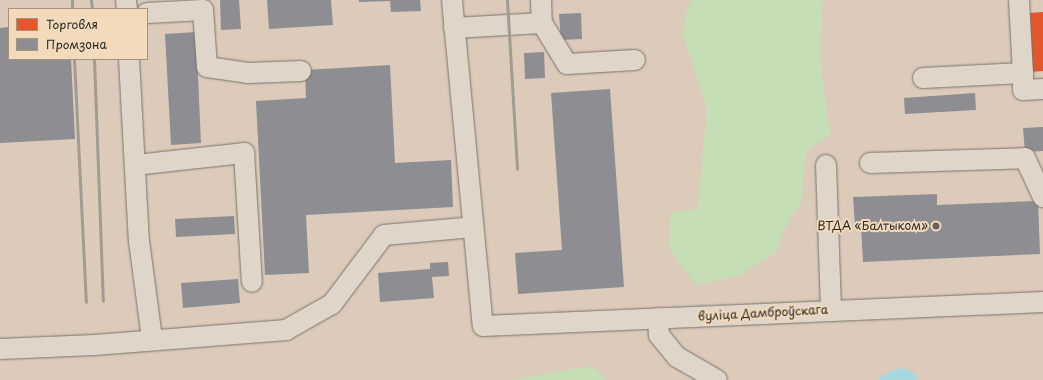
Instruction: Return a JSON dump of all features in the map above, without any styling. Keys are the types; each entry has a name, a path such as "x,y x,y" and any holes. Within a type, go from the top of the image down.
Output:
{"street":[{"path":"0,349 286,330 332,304 384,235 473,227 452,0"},
{"path":"541,0 542,24 567,64 634,60"},
{"path":"1019,0 1023,90 1043,89"},
{"path":"148,13 203,10 207,67 248,73 301,71"},
{"path":"454,28 542,24"},
{"path":"129,60 139,241 152,340"},
{"path":"923,78 1023,73"},
{"path":"135,165 244,153 252,282"},
{"path":"870,163 1025,158 1043,197"},
{"path":"826,165 831,310"},
{"name":"вуліца Дамброўскага","path":"473,227 483,326 1043,302"},
{"path":"658,318 659,335 677,357 717,380"}],"green space":[{"path":"691,0 823,0 820,55 830,135 806,151 801,203 785,229 776,252 740,275 696,285 669,248 670,213 698,209 707,108 683,35 686,14"},
{"path":"592,366 606,380 508,380"}],"water":[{"path":"901,368 914,372 917,380 878,380 885,373"}],"building: Торговля":[{"path":"1043,12 1043,71 1032,72 1029,13"}],"building: Промзона":[{"path":"220,0 239,0 241,29 221,30"},
{"path":"267,0 331,0 333,25 269,29"},
{"path":"359,0 390,0 390,1 359,2"},
{"path":"390,0 420,0 421,11 391,12"},
{"path":"581,13 582,39 561,40 559,14"},
{"path":"8,27 8,60 71,60 75,139 0,143 0,28"},
{"path":"196,32 201,143 171,145 165,34"},
{"path":"544,52 545,78 525,79 524,53"},
{"path":"390,65 395,163 451,160 453,207 306,215 309,273 265,275 256,101 306,98 305,70"},
{"path":"610,89 624,287 518,294 515,253 562,250 551,93"},
{"path":"975,93 976,110 905,114 904,98"},
{"path":"1043,127 1043,151 1025,152 1023,128"},
{"path":"937,194 937,205 1038,201 1040,254 863,262 861,226 855,226 853,197"},
{"path":"234,216 235,234 176,237 175,219"},
{"path":"448,262 449,276 432,277 434,298 380,302 378,273 430,269 430,263"},
{"path":"238,279 240,303 183,308 181,283"}],"railway":[{"path":"72,0 72,8"},
{"path":"91,0 92,8"},
{"path":"507,0 517,169"},
{"path":"74,60 86,302"},
{"path":"94,60 103,301"}],"place":[{"name":"ВТДА «Балтыком»","path":"936,226"}]}
